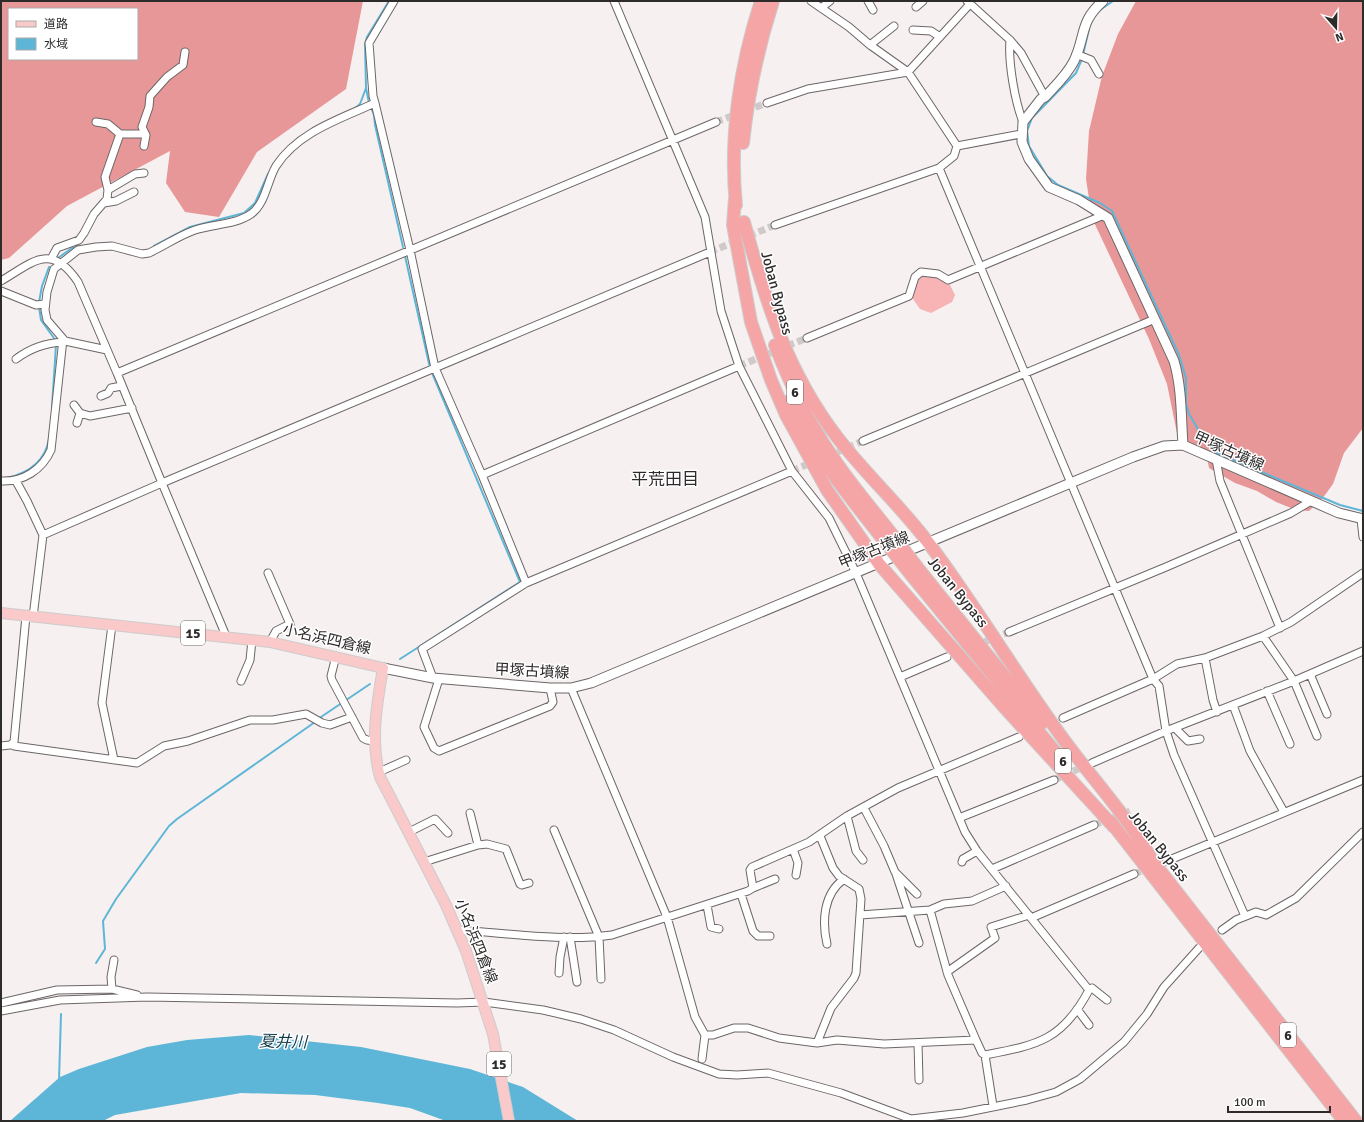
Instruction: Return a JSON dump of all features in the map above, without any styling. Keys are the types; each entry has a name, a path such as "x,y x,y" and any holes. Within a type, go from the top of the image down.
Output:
{"highway":[{"name":"Joban Bypass","path":"761,1 749,42 738,102 734,152 735,198 741,249 748,285 758,322 780,381 795,414 850,498 890,541 1155,865 1216,952 1344,1121"},
{"name":"Joban Bypass","path":"773,1 760,41 747,102 741,157 744,222 749,252 766,322 785,371 804,410 832,456 890,541"},
{"path":"735,198 733,224 748,311 771,380 786,415 817,473 844,516 879,564 1004,707 1114,827"},
{"path":"744,222 767,306 775,327 807,393 829,427 857,462 929,543 1066,743 1143,843 1155,865"},
{"name":"Joban Bypass","path":"913,569 1114,827 1356,1121"}],"main road":[{"path":"1102,1 1088,17 1080,55 1070,69 1045,97 1041,99 1023,122 1021,134 1022,142 1029,160 1049,187 1079,200 1108,218 1155,318 1179,376 1183,445"},
{"name":"甲塚古墳線","path":"383,668 436,678 550,688 571,688 591,684 1133,457 1164,446 1183,445 1262,481 1339,513 1362,519"},
{"name":"小名浜四倉線","path":"1,613 226,636 270,642 383,668 378,699 376,741 379,772 387,792 409,832 458,930 485,1004 497,1054 509,1121"}],"street":[{"path":"394,1 369,43 373,96 371,104 410,250 432,369 482,475 526,583"},
{"path":"614,1 705,217 710,252 722,311 739,366 792,471 829,518 856,573 967,836 977,851 1089,990 1077,1009 1058,1031 1028,1047 985,1055"},
{"path":"811,1 849,27 870,45 908,72 957,146"},
{"path":"821,8 830,1"},
{"path":"868,1 873,10"},
{"path":"916,7 922,1"},
{"path":"767,103 808,89 908,72 969,3 1010,40 1020,53 1045,97"},
{"path":"870,45 894,26"},
{"path":"913,30 931,31 940,37"},
{"path":"1010,40 1009,52 1019,112 1023,122"},
{"path":"144,146 146,139 142,127 150,107 150,96 167,77 183,65 185,52"},
{"path":"1080,55 1094,63 1099,74"},
{"path":"1,481 16,481 38,468 51,450 55,428 59,342 47,320 41,304 47,292 54,269 78,250 106,245 142,254 149,253 194,230 243,219 259,206 276,168 291,147 316,130 371,104"},
{"path":"96,122 108,124 120,134 144,134"},
{"path":"117,373 716,122"},
{"path":"51,259 57,248 79,240 94,214 107,199 108,190 105,177 120,134"},
{"path":"957,146 1021,134"},
{"path":"774,225 939,168 954,156 957,146"},
{"path":"939,168 979,266 1026,374 1070,484 1153,679 1158,686 1166,731 1190,794 1213,841 1245,916"},
{"path":"108,190 135,174 144,173"},
{"path":"104,203 116,201 134,192"},
{"path":"807,338 909,296 915,277 921,272 938,274 948,280 1104,215"},
{"path":"43,535 162,483 710,252"},
{"path":"1,281 36,260 45,258 60,263 70,271 78,282 132,408 226,636"},
{"path":"1,291 41,304"},
{"path":"863,441 1026,374 1155,318"},
{"path":"16,359 29,350 59,342 107,350"},
{"path":"482,475 739,366"},
{"path":"101,396 108,393 111,388 122,386"},
{"path":"74,405 80,413 85,416 132,408"},
{"path":"77,422 80,413"},
{"path":"1216,459 1220,481 1280,628"},
{"path":"550,688 553,702 550,706 439,751 434,748 424,727 436,678 422,649 526,583 792,471"},
{"path":"12,744 14,742 29,616 43,535 32,510 16,481"},
{"path":"1009,632 1291,513 1311,501"},
{"path":"1362,519 1363,537"},
{"path":"268,573 290,624 276,631 270,642"},
{"path":"1063,718 1153,679 1177,664 1205,658 1280,628 1308,612 1363,573"},
{"path":"112,625 102,703 114,760"},
{"path":"1262,636 1294,681 1317,736"},
{"path":"241,681 250,660 252,640"},
{"path":"1092,763 1166,731 1294,681 1363,651"},
{"path":"336,656 331,676 363,738 376,741"},
{"path":"900,677 947,657"},
{"path":"1205,658 1213,700 1217,712"},
{"path":"1310,674 1327,714"},
{"path":"571,688 667,917 695,1017 706,1035 702,1058"},
{"path":"1267,691 1290,744"},
{"path":"1233,705 1250,751 1284,812"},
{"path":"1,746 12,744 14,746 137,763 141,762 151,752 164,746 188,741 250,720 273,720 301,714 313,717 322,723 330,725 352,717"},
{"path":"1175,728 1188,741 1200,739"},
{"path":"753,888 750,870 752,867 820,836 847,816 898,788 1020,737"},
{"path":"379,772 406,760"},
{"path":"959,818 1054,780"},
{"path":"1167,861 1363,780"},
{"path":"864,808 884,846 895,872 919,943"},
{"path":"470,813 478,845"},
{"path":"847,816 856,851 863,860"},
{"path":"409,832 435,819 448,833"},
{"path":"992,869 1094,826"},
{"path":"554,830 599,937 601,979"},
{"path":"1222,930 1236,920 1256,912 1266,916 1296,898 1363,832"},
{"path":"817,1043 831,1008 854,978 856,973 861,894 859,889 839,876 833,868 820,836"},
{"path":"424,862 478,845 487,844 506,849 520,884 522,885 529,883"},
{"path":"793,849 798,863 796,875"},
{"path":"962,862 977,851"},
{"path":"895,872 918,894"},
{"path":"947,972 995,938 991,927 1030,916 1134,874"},
{"path":"458,930 567,937 599,937 612,935 741,894 775,879"},
{"path":"827,944 824,927 828,901 833,889 844,879"},
{"path":"860,915 930,910 944,904 972,901 1006,886"},
{"path":"741,894 753,931 758,936 770,936"},
{"path":"707,904 711,927 719,929"},
{"path":"930,910 947,972 976,1040 982,1053 985,1055 993,1106"},
{"path":"559,973 560,957 567,937"},
{"path":"567,937 577,982"},
{"path":"1,1011 60,1000 147,997 485,1004 543,1010 580,1019 614,1030 673,1057 719,1074 768,1074 841,1093 911,1119 962,1113 1056,1092 1080,1079 1124,1042 1147,1014 1164,987 1199,948"},
{"path":"112,989 111,977 114,960"},
{"path":"1092,988 1107,1000"},
{"path":"1,1003 57,990 112,989 147,997"},
{"path":"1077,1009 1090,1025"},
{"path":"706,1035 713,1035 734,1028 748,1028 779,1038 817,1043 837,1040 884,1044 976,1040"},
{"path":"918,1043 919,1080"}],"shaded area":[{"path":"1,1 363,1 346,89 257,152 219,217 185,212 166,183 170,151 67,206 9,258 1,260"},
{"path":"1136,1 1363,1 1363,428 1344,453 1333,484 1322,499 1309,511 1296,510 1276,502 1257,491 1235,483 1209,468 1207,457 1182,450 1178,438 1167,384 1149,339 1092,218 1086,179 1089,131 1102,76 1118,34"},
{"path":"932,274 949,283 955,295 952,302 931,313 920,309 913,299 914,287 920,275"}],"water":[{"name":"夏井川","path":"249,1035 361,1047 470,1069 523,1087 578,1121 446,1121 410,1108 378,1103 315,1095 241,1093 115,1115 103,1121 10,1121 60,1077 79,1069 147,1047 187,1040"}],"waterway":[{"path":"369,103 366,88 365,44 367,37 389,1"},
{"path":"1100,10 1113,1"},
{"path":"1089,29 1082,59 1076,73 1032,118 1027,131 1029,146 1047,176 1058,185 1100,203 1112,211 1179,355 1186,378 1186,404 1189,414 1205,441 1214,452 1340,505 1363,511"},
{"path":"354,109 360,104 366,88"},
{"path":"371,107 403,247"},
{"path":"154,246 190,227 244,213 255,203 268,174"},
{"path":"58,258 72,248 78,247"},
{"path":"400,659 520,582 430,368 405,256"},
{"path":"39,302 42,286 49,267"},
{"path":"39,307 41,320 56,341"},
{"path":"52,407 56,345"},
{"path":"7,478 29,470 35,465 44,454 49,439"},
{"path":"318,719 370,684"},
{"path":"96,963 105,949 103,921 116,899 169,826 315,722"},
{"path":"59,1081 61,1014"}],"tunnel":[{"path":"716,122 767,103"},
{"path":"710,252 775,225"},
{"path":"739,366 807,338"},
{"path":"828,456 863,441"},
{"path":"792,471 815,461"},
{"path":"955,654 1009,632"},
{"path":"1054,780 1087,765"},
{"path":"1094,825 1133,810"},
{"path":"1134,874 1167,861"}],"district":[{"name":"平荒田目","path":"665,479"}]}
